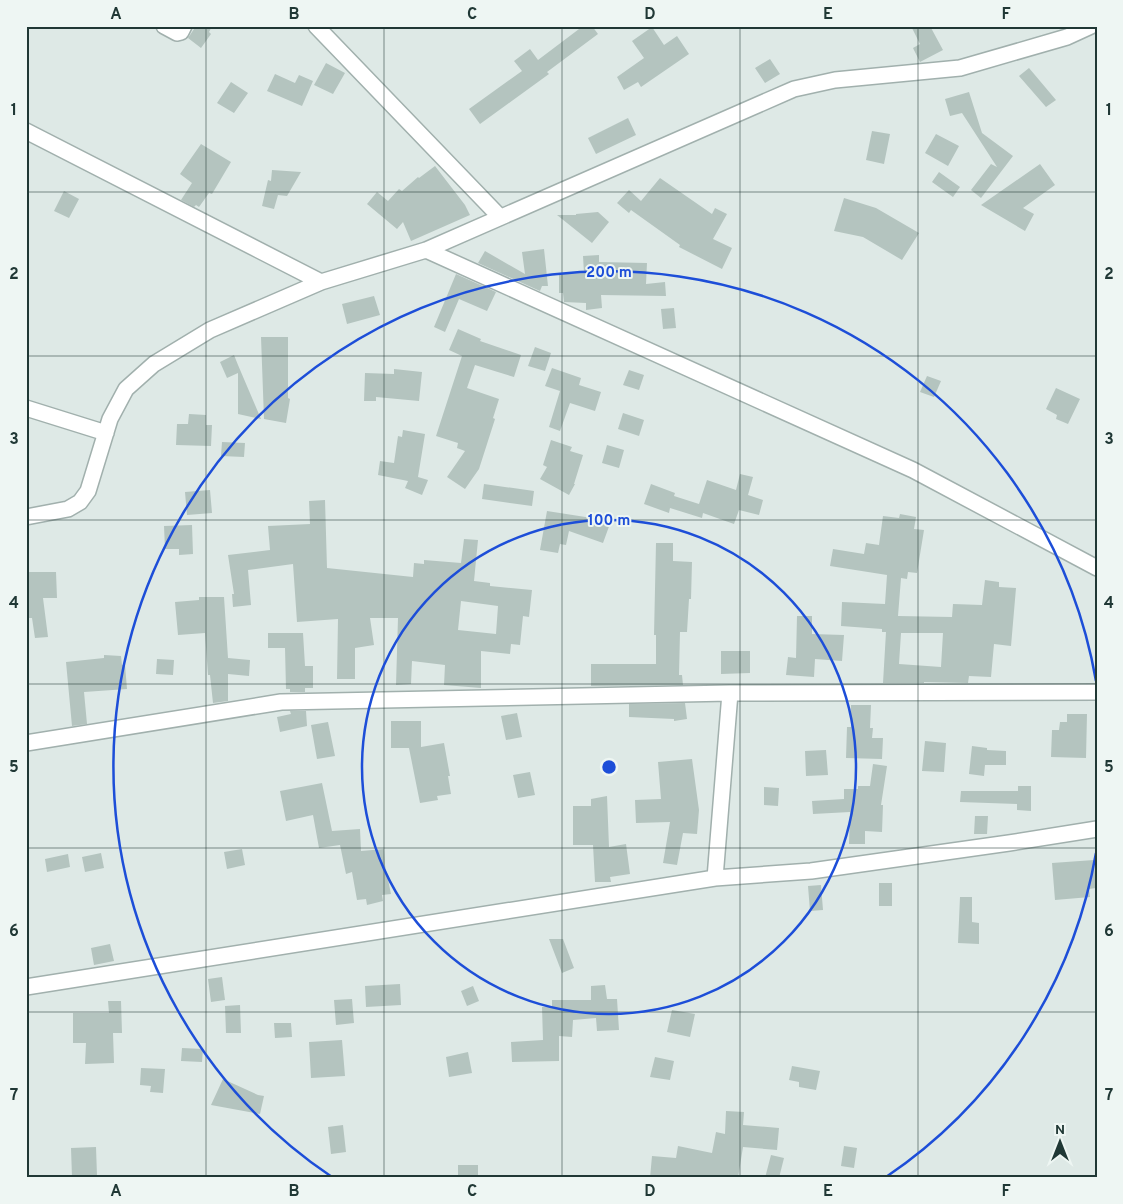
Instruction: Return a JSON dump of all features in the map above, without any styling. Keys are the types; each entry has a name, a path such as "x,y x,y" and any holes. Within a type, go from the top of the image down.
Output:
{"street":[{"path":"164,26 177,32 181,32 184,26"},
{"path":"316,26 500,217"},
{"path":"26,517 68,509 80,502 88,491 110,419 126,389 154,364 210,330 322,282 426,250 794,89 835,80 960,68 1065,32 1091,26"},
{"path":"26,131 322,282"},
{"path":"426,250 913,470 1097,568"},
{"path":"26,408 106,433"},
{"path":"26,743 281,702 730,693 1097,692"},
{"path":"715,878 730,693"},
{"path":"26,986 715,878 811,871 1097,829"}],"building":[{"path":"196,26 212,26 209,32 211,34 201,48 188,38"},
{"path":"583,26 592,26 598,34 547,72 549,74 480,124 469,109 522,71 514,61 530,49 538,60"},
{"path":"911,26 930,26 943,50 920,62 913,48 920,44"},
{"path":"652,27 664,45 677,36 689,54 641,87 638,82 624,90 617,77 644,58 632,41"},
{"path":"770,59 780,74 765,83 755,68"},
{"path":"326,63 345,73 333,94 314,85"},
{"path":"1029,68 1056,100 1046,107 1019,76"},
{"path":"275,74 295,83 299,75 313,81 302,106 267,91"},
{"path":"231,82 248,93 234,113 217,103"},
{"path":"969,92 982,133 1013,156 981,198 971,190 991,164 997,167 962,113 950,116 945,99"},
{"path":"628,118 636,135 596,154 588,138"},
{"path":"872,131 890,134 884,164 866,160"},
{"path":"936,134 959,146 948,166 925,153"},
{"path":"201,144 231,162 212,194 209,193 199,207 196,205 194,207 181,200 192,183 180,174"},
{"path":"1040,164 1055,185 1023,208 1034,214 1025,231 981,205"},
{"path":"435,166 465,205 470,215 411,241 403,222 397,229 367,204 377,192 388,201 399,189 402,191"},
{"path":"272,170 301,172 287,196 278,195 274,209 262,206 268,180 271,181"},
{"path":"939,172 960,187 953,197 932,182"},
{"path":"660,178 712,214 715,208 727,214 713,239 732,248 722,269 679,247 680,245 631,210 629,213 617,203 629,190 641,201"},
{"path":"64,191 79,199 69,218 54,211"},
{"path":"844,198 876,208 919,233 902,260 863,237 834,231"},
{"path":"598,212 609,222 592,243 557,215 576,215"},
{"path":"544,249 548,286 542,286 540,291 478,263 485,251 525,274 522,252"},
{"path":"599,255 599,262 647,263 646,284 665,282 666,296 601,295 602,308 586,310 586,303 564,302 563,293 559,293 559,274 584,273 583,256"},
{"path":"456,274 496,292 487,311 459,299 445,332 434,327"},
{"path":"374,296 380,315 347,324 342,304"},
{"path":"674,308 676,328 663,329 661,309"},
{"path":"458,329 481,339 480,341 521,355 514,377 475,365 467,388 499,399 493,418 495,419 479,469 465,489 447,477 465,451 457,448 458,443 436,436 462,356 449,350"},
{"path":"261,337 288,337 288,398 290,399 286,423 264,419"},
{"path":"535,347 551,353 545,371 528,366"},
{"path":"234,355 261,419 238,414 238,373 227,378 220,362"},
{"path":"552,368 581,378 579,385 601,392 595,411 570,403 560,431 549,427 560,391 545,386"},
{"path":"394,369 422,372 419,401 376,397 376,401 364,401 365,373 394,374"},
{"path":"629,370 644,375 639,390 623,385"},
{"path":"927,376 941,381 934,397 920,392"},
{"path":"1056,388 1080,399 1068,424 1056,419 1057,415 1046,409"},
{"path":"623,413 644,420 639,436 618,429"},
{"path":"189,414 206,415 206,425 212,425 211,446 176,445 177,424 188,424"},
{"path":"403,430 425,434 418,477 428,480 422,495 405,488 408,481 378,475 380,461 394,463 398,436 402,437"},
{"path":"551,440 572,447 570,451 583,455 575,484 569,495 540,479 547,467 543,465"},
{"path":"222,442 245,443 244,457 221,456"},
{"path":"607,445 624,450 619,468 602,463"},
{"path":"740,474 753,477 748,495 763,500 759,515 739,510 734,524 703,513 702,518 670,508 669,513 644,504 651,484 675,493 674,496 699,504 707,480 736,490"},
{"path":"484,484 534,491 532,506 482,499"},
{"path":"210,490 212,513 187,515 185,492"},
{"path":"325,500 327,568 413,577 414,563 424,564 424,560 461,563 464,539 478,540 474,581 490,583 490,586 532,590 529,617 523,616 520,645 511,644 510,654 481,651 481,688 444,685 445,665 412,661 411,684 396,685 398,618 370,618 374,645 355,648 355,679 337,679 338,619 297,622 293,564 248,570 251,605 233,607 232,594 234,594 228,555 270,550 268,526 310,524 309,501","holes":["461,601 498,606 496,634 458,630"]},
{"path":"547,511 611,521 603,543 569,531 566,545 560,544 558,553 540,550"},
{"path":"900,514 916,517 914,529 924,530 917,573 908,572 907,579 901,578 898,616 952,617 953,604 982,605 985,580 999,582 999,587 1016,588 1011,646 994,644 991,677 969,676 968,683 883,683 886,632 882,632 882,629 841,626 842,602 885,604 887,575 830,566 833,549 864,554 866,543 879,545 883,516 899,518","holes":["901,633 943,633 941,667 899,664"]},
{"path":"192,525 193,554 179,555 179,549 165,549 164,526"},
{"path":"656,543 673,543 673,561 692,562 691,599 689,599 687,632 680,632 679,675 682,675 683,685 591,686 591,664 656,664 656,635 654,635"},
{"path":"26,572 56,572 57,598 43,598 48,637 35,638 32,618 26,618"},
{"path":"199,597 224,597 228,658 250,660 249,676 228,674 228,701 213,703 210,675 208,675 205,633 178,635 175,602 199,600"},
{"path":"797,616 812,616 812,634 844,635 842,661 815,659 814,677 786,675 788,657 796,658"},
{"path":"268,633 303,633 305,666 313,666 313,688 305,688 305,692 290,692 290,689 286,689 285,648 268,648"},
{"path":"721,651 750,651 750,673 721,674"},
{"path":"104,655 121,656 122,665 125,665 127,689 84,692 87,724 72,726 66,662 104,658"},
{"path":"157,659 174,660 173,675 156,674"},
{"path":"685,703 687,719 674,721 674,719 629,717 629,704"},
{"path":"851,705 871,705 870,728 873,728 872,738 883,738 882,759 846,758 847,727 851,727"},
{"path":"290,711 306,711 307,726 280,732 277,717 291,714"},
{"path":"517,713 522,737 506,740 501,716"},
{"path":"1067,714 1087,714 1086,758 1051,757 1052,730 1059,730 1060,722 1067,722"},
{"path":"391,721 421,721 421,747 444,743 451,794 437,796 438,800 420,803 409,748 391,748"},
{"path":"328,722 335,756 317,759 311,725"},
{"path":"925,741 946,743 944,772 922,771"},
{"path":"972,746 987,748 987,750 1006,751 1006,765 985,765 984,776 969,774"},
{"path":"826,750 828,775 806,776 805,751"},
{"path":"692,759 699,810 697,834 683,833 677,865 663,863 670,822 636,823 635,800 661,799 658,762"},
{"path":"873,764 887,766 881,805 883,805 882,832 865,831 865,844 849,844 850,812 813,814 812,801 844,799 844,789 858,789 858,786 870,786"},
{"path":"530,772 535,795 518,798 513,775"},
{"path":"322,783 332,831 360,829 361,851 384,849 391,894 382,895 383,901 367,905 366,899 357,900 352,872 346,874 340,845 319,848 313,815 286,821 280,791"},
{"path":"1018,786 1031,786 1031,811 1017,810 1017,804 960,802 961,791 1018,791"},
{"path":"764,787 779,788 778,806 764,805"},
{"path":"607,796 609,847 626,844 630,874 610,877 611,882 595,882 593,845 573,845 573,806 591,806 591,799"},
{"path":"975,816 988,816 987,834 974,834"},
{"path":"242,849 245,865 227,869 224,852"},
{"path":"101,853 104,868 85,872 82,857"},
{"path":"68,854 70,867 47,872 45,859"},
{"path":"1094,860 1096,888 1089,889 1090,897 1055,900 1052,863"},
{"path":"879,883 892,883 892,906 879,906"},
{"path":"821,885 823,910 810,911 808,886"},
{"path":"960,897 972,897 972,922 979,923 979,944 958,943"},
{"path":"549,939 563,939 574,968 562,973"},
{"path":"110,944 114,961 94,965 91,948"},
{"path":"222,977 225,1000 211,1002 208,979"},
{"path":"400,984 401,1005 366,1007 365,986"},
{"path":"605,985 607,999 617,999 619,1030 597,1031 596,1018 573,1020 572,1037 559,1036 559,1061 512,1062 511,1042 543,1040 542,1007 552,1007 552,1000 591,1000 591,986"},
{"path":"473,986 479,1001 467,1006 461,991"},
{"path":"352,999 354,1023 336,1025 334,1000"},
{"path":"108,1001 121,1001 122,1033 113,1033 114,1063 85,1064 86,1043 73,1043 73,1013 109,1013"},
{"path":"240,1005 241,1033 226,1033 225,1006"},
{"path":"672,1010 695,1014 690,1037 667,1032"},
{"path":"274,1023 291,1023 292,1037 275,1038"},
{"path":"342,1040 345,1076 311,1078 309,1042"},
{"path":"182,1048 203,1049 202,1062 181,1061"},
{"path":"468,1052 472,1073 449,1077 446,1057"},
{"path":"655,1057 674,1061 670,1080 650,1077"},
{"path":"792,1066 820,1071 816,1090 799,1087 799,1082 789,1080"},
{"path":"141,1068 165,1069 163,1093 150,1092 151,1086 140,1085"},
{"path":"223,1079 264,1096 260,1114 211,1105"},
{"path":"726,1111 744,1112 743,1125 779,1128 777,1150 743,1147 738,1178 650,1178 652,1156 676,1158 678,1146 712,1153 716,1132 725,1134"},
{"path":"343,1125 346,1152 331,1154 328,1127"},
{"path":"844,1146 857,1148 854,1168 841,1166"},
{"path":"96,1147 97,1176 72,1177 71,1148"},
{"path":"771,1155 784,1158 779,1178 765,1178"},
{"path":"458,1165 478,1165 478,1178 458,1178"}]}
